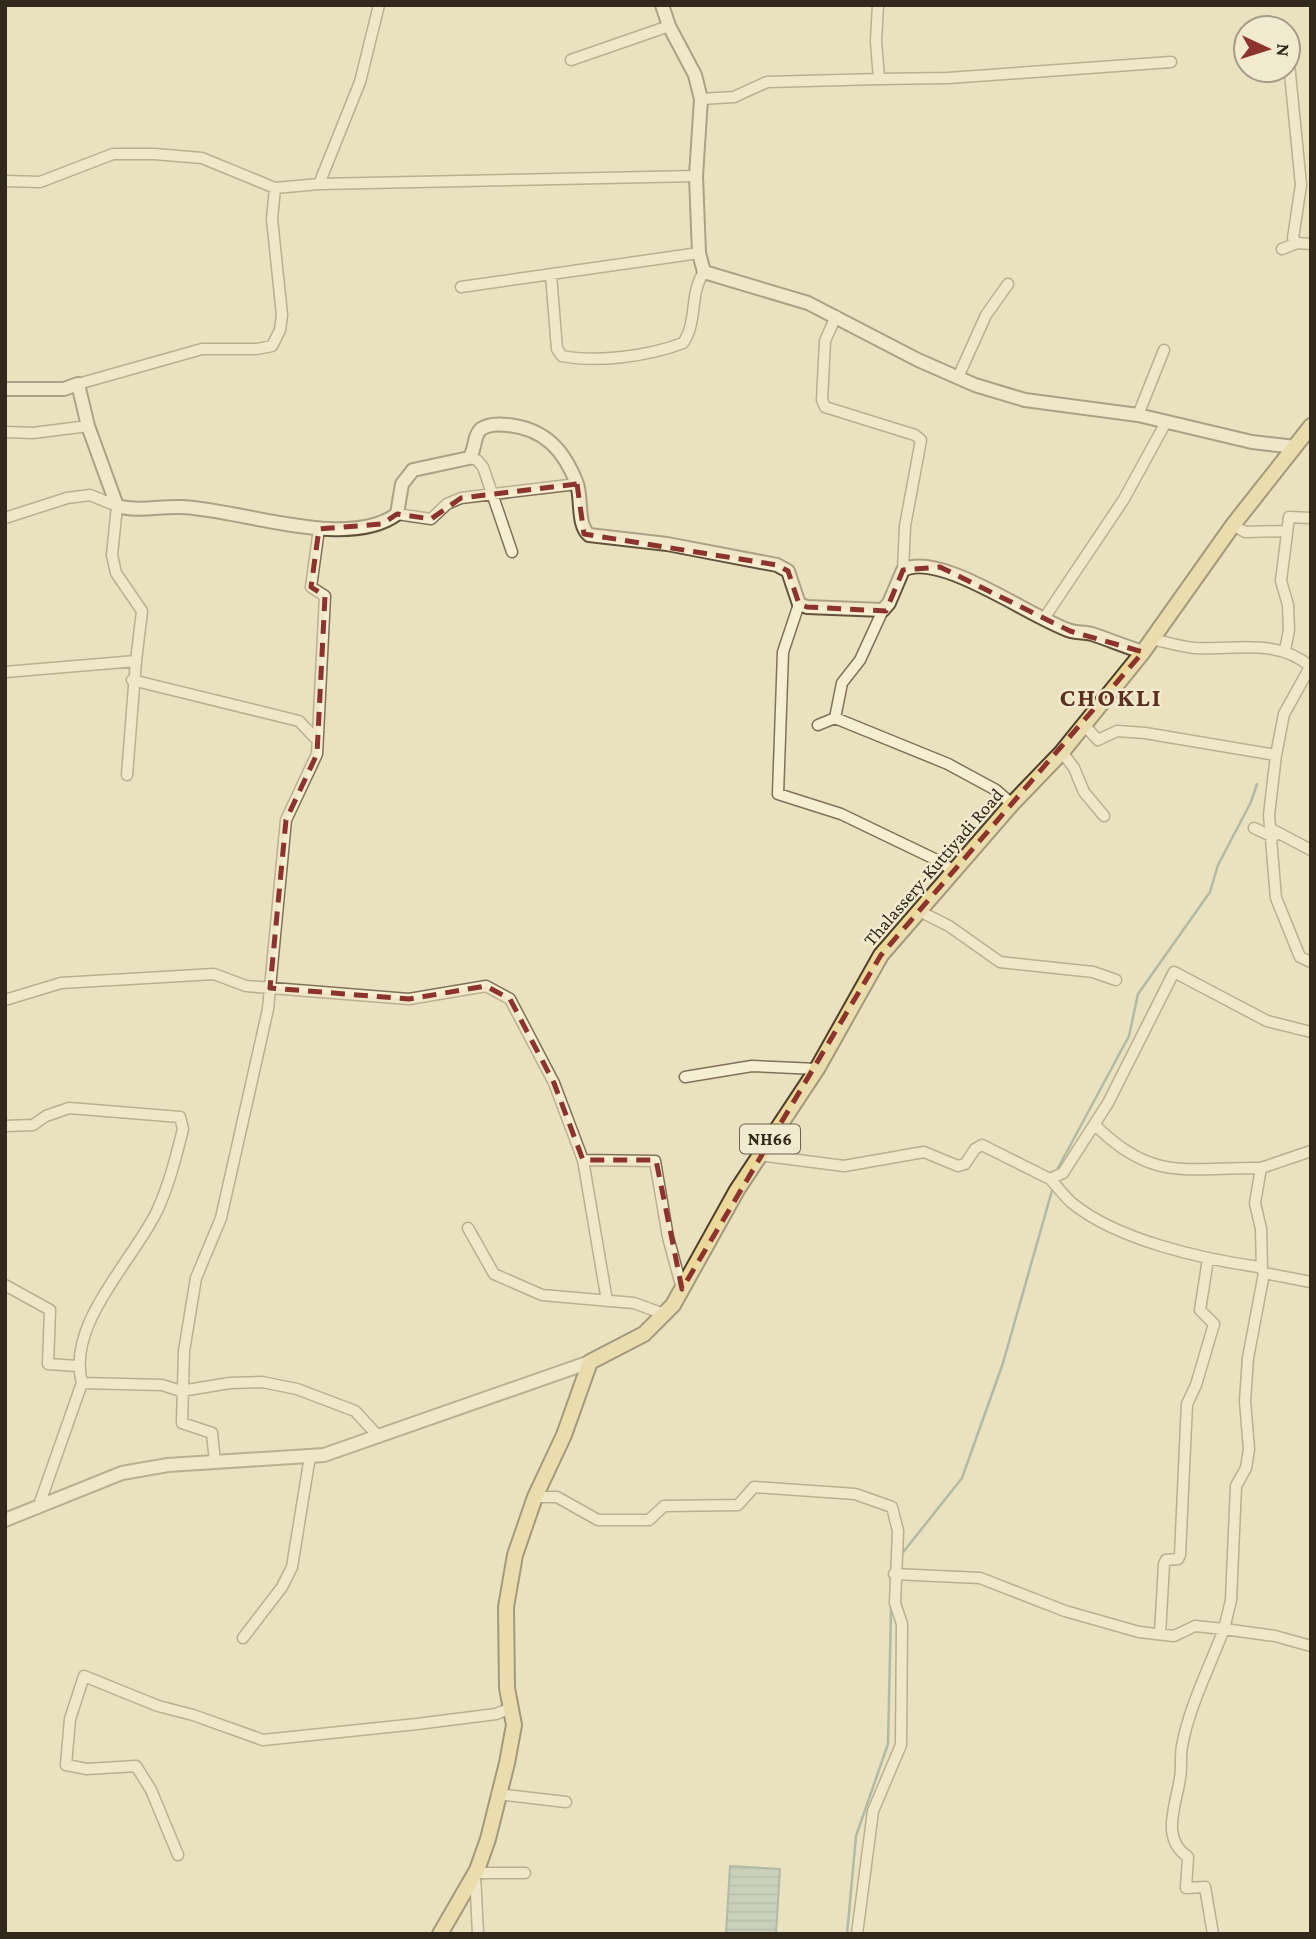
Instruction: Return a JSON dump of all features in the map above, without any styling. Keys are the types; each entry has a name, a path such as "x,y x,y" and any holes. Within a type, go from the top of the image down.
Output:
{"main road":[{"path":"662,5 669,26 695,75 701,99 696,176 699,253 704,272 768,289 836,316 918,360 959,375 975,385 1024,400 1138,415 1165,424 1252,442 1295,447"},
{"path":"5,389 64,388 78,384 88,426 117,506 128,509 182,507 319,529 382,524 397,514 402,484 413,470 469,458 478,431 502,424 518,426 541,433 554,443 577,484 583,529 589,535 667,544 777,565 788,571 799,604 883,610 890,603 903,570 922,564 940,568 1070,631 1089,633 1143,652"},
{"name":"Thalassery-Kuttiyadi Road","path":"590,1362 643,1334 664,1314 682,1289 759,1155 817,1069 881,955 1084,725 1143,652 1233,525 1311,426"},
{"path":"5,1520 122,1473 215,1462 324,1455 590,1362"},
{"path":"439,1934 475,1873 488,1839 514,1725 507,1688 506,1606 516,1555 535,1497 564,1435 590,1362"}],"street":[{"path":"319,184 360,82 379,5"},
{"path":"878,5 876,41 879,79"},
{"path":"571,60 669,26"},
{"path":"701,99 734,97 767,82 948,78 1171,62"},
{"path":"1291,84 1301,185 1293,220 1293,238 1297,243"},
{"path":"5,181 40,182 113,154 202,158 275,188 319,184 696,176"},
{"path":"78,384 202,349 257,349 272,346 280,330 282,315 272,219 275,188"},
{"path":"1282,249 1297,243 1311,244"},
{"path":"461,287 699,253"},
{"path":"551,275 554,339 562,356 569,357 620,355 682,343 691,327 696,289 704,272"},
{"path":"959,375 986,315 1008,284"},
{"path":"836,316 825,341 822,400 825,407 915,435 921,440 905,526 903,570"},
{"path":"1138,415 1164,350"},
{"path":"547,353 569,357"},
{"path":"1045,617 1124,499 1165,424"},
{"path":"5,432 33,433 88,426"},
{"path":"469,458 477,460 483,467 512,552"},
{"path":"397,514 431,519 447,504 492,494 577,484"},
{"path":"5,517 67,498 90,495 117,506 111,555 116,573 142,611 132,680 127,775"},
{"path":"1285,650 1289,630 1288,605 1281,581 1289,517 1311,519"},
{"path":"1233,525 1245,532 1287,531"},
{"path":"215,1462 212,1433 182,1423 181,1391 196,1278 221,1218 268,1009 286,820 317,754 325,596 311,587 319,529"},
{"path":"799,604 783,652 778,794 841,814 941,862 954,871"},
{"path":"835,718 842,683 860,660 883,610"},
{"path":"1152,639 1195,648 1234,646 1285,650 1297,654 1311,667 1284,714 1269,815 1273,833 1276,898 1300,957 1311,962"},
{"path":"5,672 136,661"},
{"path":"132,680 299,721 317,740"},
{"path":"818,725 835,718 948,764 996,790 1012,804"},
{"path":"1084,725 1098,740 1117,731 1145,733 1276,755"},
{"path":"1062,752 1074,768 1084,792 1104,816"},
{"path":"1254,828 1273,833 1311,850"},
{"path":"919,911 949,926 1000,962 1093,972 1115,980"},
{"path":"1050,1179 1063,1173 1095,1125 1174,972 1266,1021 1311,1032"},
{"path":"5,1000 61,983 214,974 246,986 409,999 486,986 496,989 510,999 534,1040 554,1083 583,1160 607,1301"},
{"path":"685,1077 752,1066 817,1069"},
{"path":"5,1126 33,1125 46,1116 69,1108 180,1117 183,1129 157,1209 140,1244 103,1294 77,1366 82,1383 38,1508"},
{"path":"1095,1125 1117,1147 1156,1167 1199,1172 1261,1168 1311,1151"},
{"path":"759,1155 844,1166 924,1152 958,1166 965,1164 975,1149 982,1146 1050,1179 1072,1202 1095,1218 1155,1243 1209,1259 1311,1282"},
{"path":"583,1160 655,1161 668,1237 682,1289"},
{"path":"1213,1934 1205,1887 1186,1888 1188,1857 1177,1850 1172,1838 1172,1808 1181,1776 1182,1745 1224,1629 1231,1600 1236,1486 1245,1468 1249,1449 1245,1401 1248,1358 1262,1270 1261,1230 1255,1203 1261,1168"},
{"path":"468,1228 494,1274 542,1295 634,1303 664,1314"},
{"path":"1160,1634 1164,1564 1180,1555 1187,1404 1196,1385 1214,1324 1200,1310 1209,1259"},
{"path":"5,1285 50,1310 48,1364 77,1366"},
{"path":"82,1383 162,1385 181,1391 230,1383 262,1382 297,1389 355,1410 379,1437"},
{"path":"243,1638 282,1587 292,1567 310,1456"},
{"path":"535,1497 557,1497 598,1520 649,1520 664,1506 738,1504 754,1487 855,1494 892,1507 898,1531 894,1572 895,1603 902,1624 901,1745 873,1811 857,1934"},
{"path":"894,1572 980,1578 1065,1611 1139,1632 1174,1636 1195,1626 1275,1636 1311,1646"},
{"path":"178,1855 151,1790 136,1766 87,1769 66,1765 70,1719 84,1676 158,1706 193,1715 263,1740 496,1714 511,1708"},
{"path":"497,1794 566,1802"},
{"path":"478,1934 475,1873 525,1873"}],"highlighted area":[{"path":"577,484 584,534 777,565 788,571 799,604 807,607 886,611 903,570 940,567 1070,631 1143,652 881,955 682,1289 656,1160 583,1160 554,1083 510,999 486,986 409,999 270,988 286,820 317,754 325,596 311,587 319,529 382,524 397,514 431,519 461,498"}],"water":[{"path":"730,1866 780,1869 776,1934 726,1934"}],"waterway":[{"path":"1058,1168 1129,1036 1138,994 1210,892 1218,865 1251,802 1257,784"},
{"path":"901,1555 962,1478 1003,1363 1053,1187"},
{"path":"847,1934 856,1836 888,1744 892,1565"}],"district":[{"name":"CHOKLI","path":"1111,697"}]}
